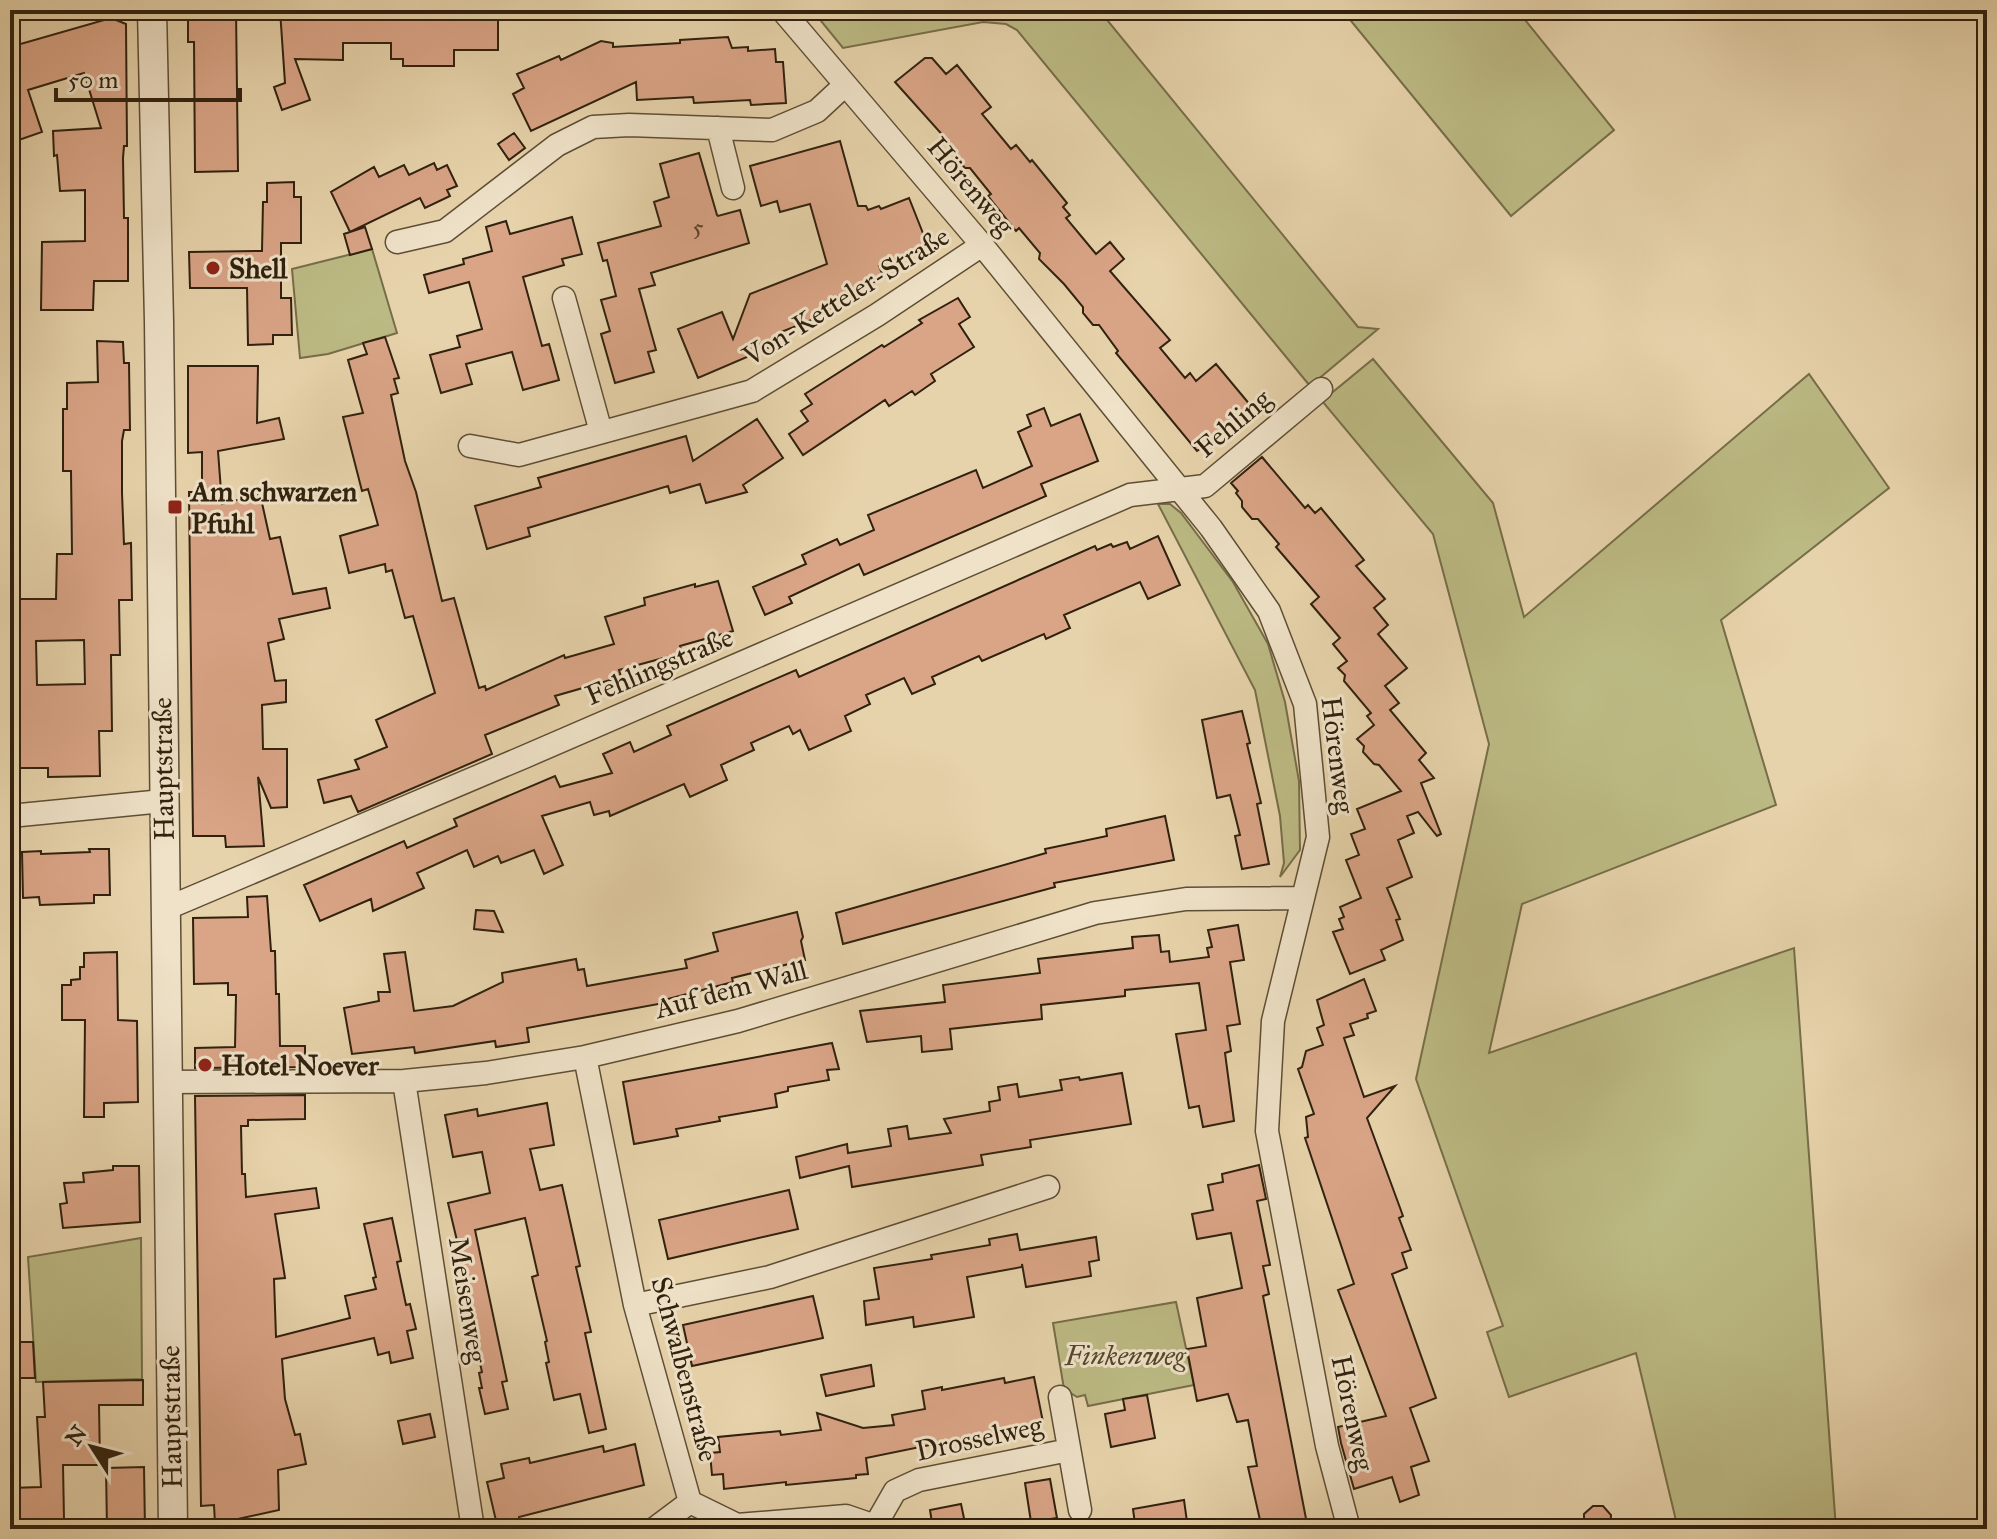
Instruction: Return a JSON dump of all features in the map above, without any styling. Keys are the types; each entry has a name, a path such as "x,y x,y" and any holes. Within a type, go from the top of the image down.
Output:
{"street":[{"name":"Hauptstraße","path":"152,10 159,322 173,1529"},
{"name":"Hörenweg","path":"782,10 982,245 1211,528 1269,611 1305,704 1318,837 1273,1021 1267,1131 1327,1446 1349,1529"},
{"path":"397,242 445,231 557,145 593,127 629,125 772,130 817,111 845,85"},
{"path":"718,128 733,188"},
{"name":"Von-Ketteler-Straße","path":"470,446 519,455 752,391 877,315 982,245"},
{"path":"564,298 601,432"},
{"name":"Fehling","path":"1179,489 1205,486 1321,389"},
{"name":"Fehlingstraße","path":"165,909 1130,495 1179,489"},
{"path":"10,816 163,801"},
{"name":"Auf dem Wall","path":"166,1082 404,1081 486,1073 585,1057 738,1021 1095,913 1186,899 1302,898"},
{"name":"Schwalbenstraße","path":"585,1057 635,1305 690,1502 737,1525 846,1516 877,1527"},
{"name":"Meisenweg","path":"404,1081 473,1529"},
{"path":"635,1305 770,1277 1048,1187"},
{"name":"Drosselweg","path":"1060,1397 1080,1510"},
{"name":"Drosselweg","path":"877,1527 895,1491 919,1480 1069,1450"},
{"path":"654,1529 690,1502"}],"green space":[{"path":"812,10 1099,10 1358,327 1378,329 1310,386 1017,30 1006,24 983,22 843,48"},
{"path":"1342,10 1517,10 1614,130 1511,216"},
{"path":"372,249 397,333 328,354 300,358 292,269"},
{"path":"1373,359 1493,503 1524,617 1809,374 1889,488 1721,620 1776,805 1522,904 1489,1053 1794,948 1836,1529 1678,1529 1636,1353 1509,1397 1487,1332 1503,1326 1416,1079 1489,744 1433,534 1322,401"},
{"path":"1158,504 1170,504 1181,513 1233,582 1268,644 1285,702 1299,781 1300,850 1280,877 1284,863 1280,816 1255,690"},
{"path":"141,1238 142,1379 36,1382 28,1257"},
{"name":"Finkenweg","path":"1176,1302 1194,1385 1088,1406 1085,1395 1077,1397 1064,1389 1053,1323"}],"building":[{"path":"188,10 236,10 238,171 195,172 194,42 188,42"},
{"path":"280,10 498,10 498,50 454,50 454,66 403,66 403,59 391,59 391,43 343,43 343,60 295,59 310,100 282,110 274,87 285,83"},
{"path":"111,18 126,24 127,146 124,146 123,158 124,218 128,218 128,281 94,281 93,310 41,310 42,242 85,241 85,190 60,191 53,131 101,128 84,73 28,90 42,132 10,143 10,47"},
{"path":"728,37 732,48 748,47 748,51 775,49 776,62 783,62 786,103 751,105 750,100 694,103 693,97 637,100 636,82 531,131 513,94 524,88 517,74 559,56 561,60 601,41 613,43 613,47"},
{"path":"925,58 932,58 946,74 957,65 991,107 982,114 1011,149 1016,145 1030,162 1032,160 1067,203 1063,207 1070,215 1066,218 1096,254 1110,242 1124,259 1110,271 1170,340 1160,348 1185,378 1190,373 1196,381 1216,364 1251,406 1207,444 1197,451 1116,353 1118,351 1099,325 1093,325 1083,313 1083,307 1039,259 1040,253 1019,228 1016,231 970,168 965,168 955,156 956,150 895,82"},
{"path":"514,133 525,148 509,160 498,144"},
{"path":"840,141 858,206 866,206 868,210 879,206 881,209 909,198 928,246 879,266 884,278 829,300 834,311 781,332 784,341 698,378 678,329 722,312 733,339 750,294 827,264 810,204 780,212 777,201 761,206 750,166"},
{"path":"699,153 717,215 740,210 749,243 651,273 655,285 639,289 656,350 648,352 654,372 615,383 601,334 610,331 601,300 616,296 607,260 603,261 598,243 661,226 654,202 669,197 660,164"},
{"path":"434,163 437,170 447,165 457,186 447,190 450,196 425,208 420,198 350,232 331,192 374,167 379,177 404,165 409,175"},
{"path":"294,182 294,197 301,197 301,243 281,243 281,298 291,298 292,335 273,335 273,344 248,345 247,288 190,288 189,252 262,251 263,202 267,202 267,183"},
{"path":"572,217 582,254 562,259 564,265 523,277 542,346 549,344 559,380 523,390 512,352 466,364 472,384 441,393 430,355 460,347 457,336 482,329 469,282 429,293 424,275 464,264 463,259 492,251 486,227 506,221 510,234"},
{"path":"365,227 372,249 350,255 344,234"},
{"path":"958,298 970,317 959,324 974,347 931,374 935,381 915,395 912,391 889,406 885,400 803,455 789,434 808,421 801,411 812,404 805,394"},
{"path":"385,337 399,378 394,379 398,393 391,395 405,461 416,492 442,601 454,598 479,688 485,686 486,690 564,655 565,658 614,644 605,617 645,605 644,598 695,584 695,587 718,581 733,631 680,646 682,653 619,670 621,677 555,696 559,705 485,735 492,754 358,812 351,796 324,803 318,780 359,769 355,760 387,747 376,720 435,693 413,616 405,618 392,570 386,572 385,564 349,573 340,536 378,525 368,489 362,491 343,417 363,413 348,360 367,354 363,343"},
{"path":"97,341 123,342 124,363 129,363 130,430 124,430 122,441 122,493 124,544 131,543 132,600 119,600 120,655 111,655 112,731 99,731 100,776 48,777 48,768 10,768 10,720 19,719 13,599 56,599 57,554 72,554 71,471 63,471 63,409 67,409 67,383 98,382","holes":["84,640 85,684 37,685 36,641"]},
{"path":"188,366 258,366 257,423 279,418 284,439 218,451 222,504 260,494 270,539 280,537 293,594 326,588 330,608 279,619 284,639 268,643 275,681 286,680 286,702 262,705 263,749 287,749 287,807 271,808 258,777 264,846 226,847 225,836 193,836 189,492 202,492 202,452 188,453"},
{"path":"1044,408 1051,426 1080,414 1098,461 1041,484 1046,496 864,575 859,564 789,597 792,603 765,615 753,587 806,564 802,555 837,539 840,545 874,530 868,515 976,470 983,488 1032,466 1018,432 1031,426 1027,415"},
{"path":"757,419 783,458 743,485 747,492 706,503 700,484 670,493 668,486 528,528 530,536 487,549 475,506 541,487 538,478 686,436 693,461"},
{"path":"1262,457 1305,508 1308,505 1315,513 1321,508 1364,560 1356,566 1385,599 1374,608 1388,625 1378,634 1407,668 1385,686 1399,703 1390,710 1426,753 1419,760 1434,778 1421,783 1441,834 1437,836 1418,812 1407,816 1414,833 1398,840 1412,877 1387,888 1400,919 1396,920 1403,940 1381,950 1385,960 1350,974 1333,932 1343,929 1339,919 1344,917 1340,907 1361,898 1346,860 1359,855 1351,834 1365,829 1357,809 1401,791 1363,752 1364,746 1357,739 1374,725 1367,716 1371,713 1344,681 1345,675 1338,668 1347,661 1333,644 1340,638 1311,604 1319,597 1276,547 1279,544 1258,519 1252,519 1242,507 1236,493 1238,491 1231,483"},
{"path":"1158,536 1180,585 1148,599 1140,582 1064,615 1070,628 1046,639 1044,634 982,661 979,656 932,677 935,684 912,694 904,678 866,695 870,704 845,716 851,731 809,750 800,730 793,734 789,726 751,743 754,750 721,765 727,780 690,797 684,784 610,816 609,811 594,815 590,802 542,816 563,865 544,874 534,850 501,863 498,856 474,867 467,850 417,873 424,888 373,911 371,899 320,921 304,885 404,841 407,848 457,826 454,819 555,776 560,787 612,773 603,754 630,742 634,752 671,735 667,726 796,670 799,677 1095,546 1097,550 1127,542 1130,549"},
{"path":"1242,711 1261,803 1257,804 1269,864 1242,869 1235,836 1240,835 1230,795 1217,798 1202,720"},
{"path":"1165,816 1174,860 1054,883 1055,887 843,944 836,913 1046,853 1045,849 1107,836 1106,829"},
{"path":"89,849 109,849 110,895 94,895 94,903 40,905 39,897 23,898 22,852 90,852"},
{"path":"267,896 271,951 275,951 276,994 279,994 280,1046 305,1046 305,1067 195,1068 195,1048 235,1047 236,995 228,995 228,983 194,984 193,918 248,917 247,897"},
{"path":"476,910 494,911 503,932 474,929"},
{"path":"797,912 805,960 732,978 733,982 664,1000 664,1003 527,1028 529,1042 496,1047 495,1041 415,1053 414,1047 352,1054 344,1008 379,1001 378,992 390,992 384,954 405,952 414,1011 453,1006 503,982 502,973 576,959 578,970 584,969 587,986 687,968 685,960 718,951 713,933"},
{"path":"1238,925 1244,960 1230,962 1240,1024 1227,1026 1231,1051 1225,1053 1234,1121 1203,1127 1199,1106 1189,1108 1176,1034 1206,1030 1199,983 1125,990 1125,996 1041,1005 1042,1019 950,1029 952,1049 922,1052 921,1036 867,1042 860,1011 945,1002 943,985 1040,973 1038,959 1133,948 1132,937 1159,935 1161,952 1169,951 1170,962 1209,957 1207,948 1212,947 1208,930"},
{"path":"117,952 118,1020 137,1021 138,1102 104,1103 104,1117 84,1117 85,1020 62,1020 62,985 71,985 71,980 80,979 84,953"},
{"path":"1364,979 1376,1011 1367,1014 1368,1018 1350,1024 1354,1035 1344,1038 1364,1097 1395,1086 1367,1118 1403,1216 1399,1218 1411,1250 1402,1253 1407,1268 1392,1274 1436,1398 1410,1408 1429,1461 1411,1467 1419,1495 1400,1502 1392,1477 1354,1489 1341,1443 1338,1427 1386,1416 1338,1290 1354,1284 1305,1138 1308,1137 1306,1117 1314,1114 1298,1069 1302,1067 1306,1051 1323,1045 1317,1028 1324,1025 1317,1000"},
{"path":"832,1043 839,1069 827,1070 829,1080 788,1087 788,1091 775,1094 777,1107 719,1117 720,1121 676,1129 678,1136 634,1144 623,1082"},
{"path":"1122,1073 1131,1124 1030,1140 1031,1147 981,1155 983,1165 852,1187 849,1166 800,1178 796,1157 847,1144 848,1153 891,1146 888,1129 907,1126 909,1139 951,1133 944,1119 990,1111 989,1102 1000,1100 998,1087 1017,1084 1019,1097 1062,1090 1060,1080"},
{"path":"305,1095 305,1119 248,1120 248,1126 241,1126 246,1197 316,1188 319,1208 275,1214 285,1278 274,1279 276,1337 350,1318 345,1296 376,1289 364,1224 392,1218 406,1305 410,1304 416,1329 407,1331 413,1358 391,1363 389,1352 378,1355 374,1338 282,1359 285,1399 295,1435 300,1434 306,1464 278,1470 279,1510 215,1524 214,1505 201,1506 195,1096"},
{"path":"547,1103 554,1145 530,1149 540,1190 562,1185 580,1266 576,1267 591,1332 585,1333 606,1429 589,1433 580,1394 554,1400 546,1363 549,1362 547,1341 532,1277 538,1275 525,1218 475,1230 507,1381 502,1382 508,1409 485,1414 479,1388 482,1388 479,1373 482,1372 448,1203 490,1193 482,1152 453,1157 445,1115 477,1109 478,1116"},
{"path":"1259,1165 1266,1199 1257,1201 1270,1265 1263,1266 1269,1294 1263,1296 1308,1529 1262,1529 1248,1467 1257,1466 1248,1420 1237,1422 1228,1394 1197,1401 1187,1349 1206,1346 1197,1298 1242,1288 1231,1233 1197,1239 1192,1214 1213,1210 1208,1185 1223,1182 1222,1174"},
{"path":"113,1166 139,1166 140,1222 63,1228 60,1204 67,1203 64,1183 84,1182 83,1173 113,1170"},
{"path":"789,1190 798,1229 668,1259 659,1220"},
{"path":"1017,1234 1020,1250 1096,1237 1099,1260 1089,1262 1091,1276 1026,1287 1022,1264 1022,1267 967,1277 974,1317 914,1327 913,1317 866,1325 864,1301 879,1299 874,1268 932,1259 931,1255 990,1245 989,1239"},
{"path":"813,1296 823,1338 692,1366 683,1325"},
{"path":"33,1342 35,1378 10,1378 10,1343"},
{"path":"871,1365 874,1386 826,1396 821,1375"},
{"path":"1034,1377 1043,1422 866,1458 868,1474 856,1475 856,1478 724,1489 723,1474 712,1475 710,1453 720,1452 718,1437 821,1430 817,1413 863,1428 894,1425 892,1415 925,1409 922,1391 1004,1378 1005,1383"},
{"path":"143,1380 143,1405 99,1405 100,1465 63,1465 64,1519 10,1521 10,1488 41,1487 37,1417 45,1417 43,1382"},
{"path":"1147,1395 1155,1438 1111,1447 1105,1414 1125,1410 1123,1399"},
{"path":"430,1414 435,1437 403,1444 398,1421"},
{"path":"635,1444 644,1485 497,1525 487,1482 504,1478 501,1464 529,1458 530,1463 603,1446 604,1452"},
{"path":"144,1467 145,1529 107,1529 106,1468"},
{"path":"1050,1479 1057,1518 1031,1522 1025,1483"},
{"path":"1184,1500 1188,1529 1142,1529 1135,1524 1133,1509"},
{"path":"961,1504 965,1523 959,1524 961,1529 933,1529 930,1510"},
{"path":"1593,1506 1603,1506 1611,1515 1610,1529 1584,1529 1584,1514"}],"place":[{"name":"Shell","path":"213,268"},
{"name":"Am schwarzen Pfuhl","path":"175,507"},
{"name":"Hotel Noever","path":"205,1065"}]}
